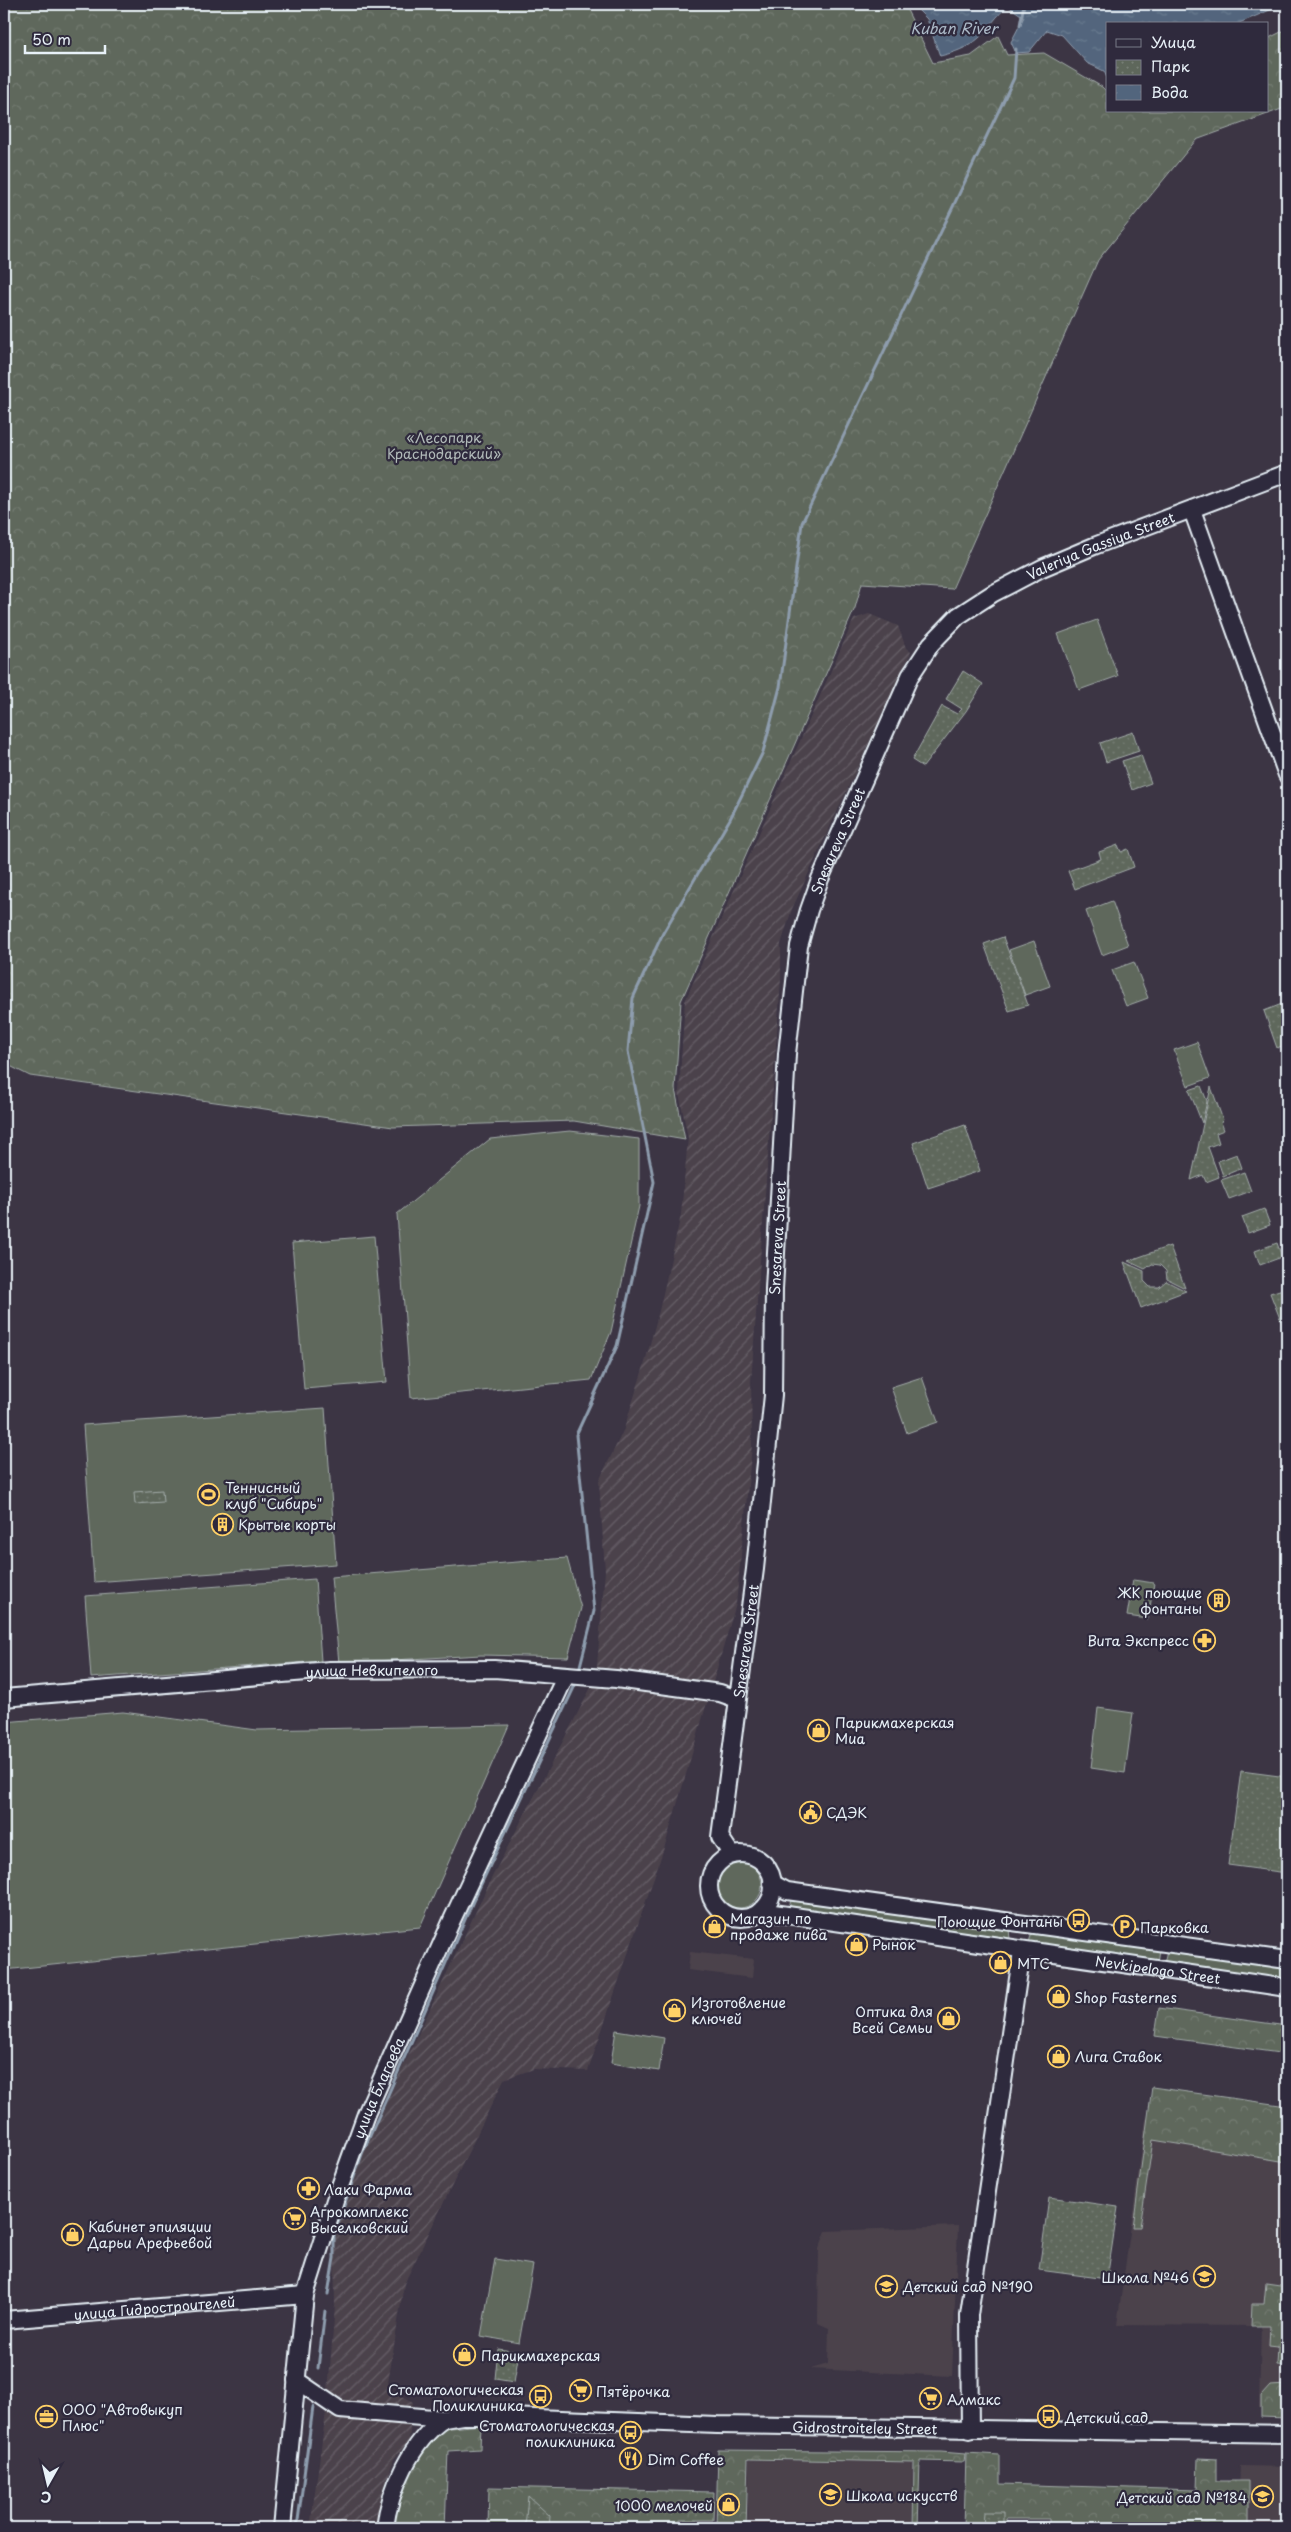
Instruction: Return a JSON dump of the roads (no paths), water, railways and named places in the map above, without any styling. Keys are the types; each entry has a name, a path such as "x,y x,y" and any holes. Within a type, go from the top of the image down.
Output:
{"street":[{"name":"Valeriya Gassiya Street","path":"931,644 958,616 992,594 1042,568 1094,546 1287,473"},
{"path":"1192,510 1287,775"},
{"name":"Snesareva Street","path":"732,1855 720,1837 755,1569 773,1396 774,1280 787,1054 796,969 809,910 838,836 910,676 931,644"},
{"name":"улица Невкипелого","path":"4,1698 330,1670 494,1669 576,1676 720,1693 737,1699"},
{"name":"улица Благоева","path":"282,2528 304,2386 305,2295 335,2200 366,2114 452,1920 576,1676"},
{"path":"740,1854 755,1858 767,1868 772,1883 770,1898 760,1911 748,1917 734,1917 721,1911 712,1900 708,1887 711,1873 720,1862 732,1855 740,1854"},
{"name":"Nevkipelogo Street","path":"772,1883 787,1892 1013,1921 1287,1960"},
{"name":"Nevkipelogo Street","path":"760,1911 1287,1988"},
{"path":"1013,1921 1017,1931 1016,1941 1020,1950"},
{"path":"970,2430 969,2315 1020,1950 1024,1942 1025,1933 1032,1924"},
{"name":"улица Гидростроителей","path":"4,2320 305,2295"},
{"path":"304,2386 340,2410 444,2419"},
{"name":"Gidrostroiteley Street","path":"444,2419 484,2416 708,2425 1287,2434"},
{"path":"386,2528 393,2494 408,2461 428,2433 444,2419"}],"water":[{"name":"Kuban River","path":"912,4 1284,4 1242,22 1106,22 1106,76 1104,71 1087,63 1062,35 1047,30 1029,52 1016,53 1011,42 1024,17 1008,6 975,42 960,50 940,56 927,19"}],"waterway":[{"path":"1020,25 1024,4"},
{"path":"579,1670 594,1611 576,1435 617,1346 654,1182 628,1051 633,998 663,933 730,819 763,752 780,687 802,523 1014,78 1016,49"},
{"path":"328,2294 334,2258 334,2234 362,2154 474,1899 577,1681"},
{"path":"318,2368 325,2311"},
{"path":"297,2528 313,2407"}],"place":[{"name":"Теннисный клуб \"Сибирь\"","path":"209,1495"},
{"name":"Крытые корты","path":"222,1524"},
{"name":"ЖК поющие фонтаны","path":"1218,1600"},
{"name":"Вита Экспресс","path":"1205,1640"},
{"name":"Парикмахерская Миа","path":"819,1730"},
{"name":"СДЭК","path":"810,1812"},
{"name":"Поющие Фонтаны","path":"1079,1921"},
{"name":"Магазин по продаже пива","path":"714,1926"},
{"name":"Парковка","path":"1124,1927"},
{"name":"Рынок","path":"856,1944"},
{"name":"МТС","path":"1001,1963"},
{"name":"Shop Fasternes","path":"1058,1997"},
{"name":"Изготовление ключей","path":"675,2010"},
{"name":"Оптика для Всей Семьи","path":"949,2019"},
{"name":"Лига Ставок","path":"1059,2056"},
{"name":"Лаки Фарма","path":"308,2189"},
{"name":"Агрокомплекс Выселковский","path":"294,2219"},
{"name":"Кабинет эпиляции Дарьи Арефьевой","path":"72,2234"},
{"name":"Школа №46","path":"1205,2277"},
{"name":"Детский сад №190","path":"887,2286"},
{"name":"Парикмахерская","path":"465,2355"},
{"name":"Пятёрочка","path":"580,2391"},
{"name":"Стоматологическая Поликлиника","path":"540,2397"},
{"name":"Алмакс","path":"931,2399"},
{"name":"ООО \"Автовыкуп Плюс\"","path":"46,2417"},
{"name":"Детский сад","path":"1049,2417"},
{"name":"Стоматологическая поликлиника","path":"631,2433"},
{"name":"Dim Coffee","path":"631,2459"},
{"name":"Школа искусств","path":"830,2495"},
{"name":"Детский сад №184","path":"1263,2497"},
{"name":"1000 мелочей","path":"729,2505"}],"park label":[{"name":"«Лесопарк Краснодарский»","path":"444,446"}]}
